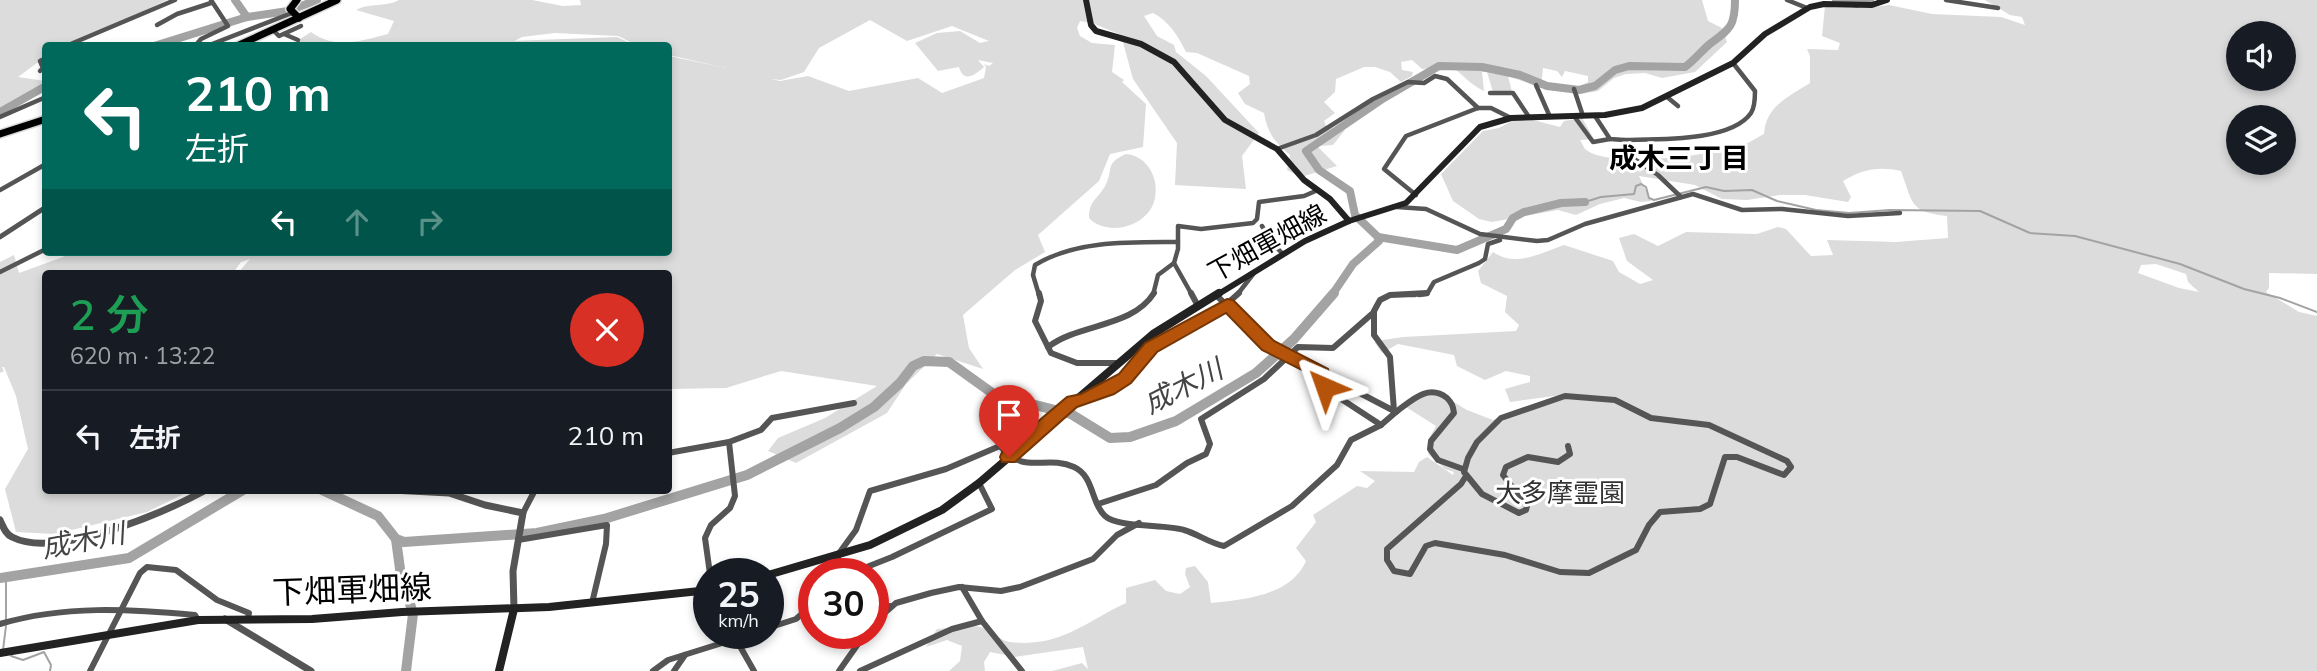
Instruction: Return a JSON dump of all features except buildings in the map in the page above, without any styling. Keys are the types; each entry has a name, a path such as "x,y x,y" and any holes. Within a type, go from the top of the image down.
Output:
{"main road":[{"path":"298,0 291,11 299,18"},
{"path":"246,42 337,0"},
{"path":"1086,0 1091,25 1096,31 1135,42 1168,57 1180,67 1228,123 1277,149 1301,177 1355,219"},
{"name":"下畑軍畑線","path":"784,571 837,556 915,525 942,510 979,483 1153,334 1283,254 1355,219 1397,207 1416,195 1472,134 1490,122 1511,118 1595,116 1631,112 1667,97 1733,62 1765,34 1807,8 1824,4 1872,5 1888,0"},
{"path":"0,134 42,120"},
{"name":"下畑軍畑線","path":"0,653 198,620 313,619 418,611 514,609 693,593"},
{"path":"499,671 514,609"}],"street":[{"path":"75,42 175,0"},
{"path":"1787,0 1807,8"},
{"path":"1946,0 1998,8"},
{"path":"157,24 211,2 213,9 227,23 198,42"},
{"path":"216,42 291,11"},
{"path":"274,20 277,36 301,26"},
{"path":"284,34 298,40"},
{"path":"1574,116 1593,142 1610,139 1625,143 1727,129 1741,123 1752,111 1755,92 1733,62"},
{"path":"1277,149 1316,135 1373,99 1412,82 1420,83 1434,76 1445,77 1478,108"},
{"path":"1536,85 1550,117"},
{"path":"1574,91 1583,116"},
{"path":"1490,93 1514,93 1529,117"},
{"path":"1667,97 1678,106"},
{"path":"0,117 42,99"},
{"path":"1416,195 1385,170 1398,144 1410,133 1478,108 1494,108 1511,118"},
{"path":"1595,116 1610,139"},
{"path":"1625,143 1630,156 1658,175 1681,197"},
{"path":"0,190 42,166"},
{"path":"1048,346 1058,338 1116,319 1145,304 1154,295 1158,275 1174,262 1178,226 1201,229 1253,223 1257,219 1259,202 1270,198 1297,197 1318,190"},
{"path":"1397,207 1426,209 1475,233 1511,239 1548,240 1585,224 1636,212 1681,197 1699,195 1742,210 1782,209 1848,216 1900,213"},
{"path":"0,237 42,210"},
{"path":"1262,226 1272,243 1283,254"},
{"path":"1098,504 1156,485 1187,463 1206,454 1210,444 1201,419 1264,379 1301,346 1333,348 1373,313 1384,297 1398,293 1421,296 1427,294 1434,282 1459,274 1485,259 1488,244 1511,239"},
{"path":"1116,363 1066,360 1054,355 1035,321 1041,301 1033,275 1037,263 1114,243 1178,242"},
{"path":"0,272 42,251"},
{"path":"1174,262 1198,306"},
{"path":"1073,401 1084,400 1108,389 1125,378 1151,348 1209,318 1227,304 1255,271"},
{"path":"1216,295 1270,347 1394,412"},
{"path":"1373,313 1374,334 1390,356 1394,412"},
{"path":"1322,373 1329,391 1381,425"},
{"path":"1000,446 1009,457 1027,465 1062,463 1080,470 1110,520 1185,530 1220,546 1229,544 1253,527 1292,506 1337,466 1352,440 1381,425 1394,412 1427,391 1439,391 1451,402 1454,413 1431,442 1430,449 1438,460 1465,472 1482,494 1520,513 1527,506 1507,483 1503,475 1506,467 1528,457 1559,463 1570,454 1568,446"},
{"path":"1565,396 1615,400 1651,418 1709,425 1787,461 1791,467 1784,475 1737,457 1725,457 1710,504 1700,509 1660,512 1649,524 1636,550 1589,573 1560,572 1505,555 1434,543 1426,546 1410,574 1401,575 1390,570 1385,560 1387,549 1461,484 1465,472 1493,424 1501,418 1565,396"},
{"path":"672,452 729,442 761,430 772,418 854,403"},
{"path":"837,556 856,530 865,511 867,496 872,490 946,469 1044,427"},
{"path":"707,558 703,540 712,524 732,505 734,484 729,442"},
{"path":"889,559 992,509 979,483"},
{"path":"0,521 7,534 22,541 72,540 105,532 167,509 198,494"},
{"path":"452,494 499,509 523,513"},
{"path":"514,609 513,571 518,539 523,513 533,494"},
{"path":"889,606 962,587 1001,591 1020,587 1093,559 1118,535 1139,523"},
{"path":"518,539 607,524 606,544 592,603"},
{"path":"90,671 143,570 169,567 216,600 249,613 248,618"},
{"path":"962,587 982,621 1022,671"},
{"path":"889,610 896,604"},
{"path":"0,624 24,617 123,608 195,615 198,620"},
{"path":"224,618 311,671"},
{"path":"860,671 953,629 982,621"},
{"path":"653,671 668,660 700,649"},
{"path":"741,649 754,671"},
{"path":"839,671 854,649"},
{"path":"674,671 685,655"}],"green space":[{"path":"0,0 167,0 77,42 42,42 42,59 18,77 42,81 42,84 0,111"},
{"path":"399,0 532,0 563,6 581,5 580,0 1702,0 1708,21 1722,28 1727,42 1695,72 1662,78 1645,73 1626,74 1614,78 1598,91 1581,94 1580,86 1588,82 1588,76 1565,71 1562,77 1557,71 1543,68 1541,88 1508,76 1512,92 1493,92 1487,72 1482,72 1484,91 1458,71 1446,68 1422,69 1412,60 1401,62 1402,70 1413,72 1412,76 1401,82 1390,72 1364,67 1336,79 1335,92 1324,102 1335,113 1324,121 1327,128 1345,130 1333,145 1317,146 1337,166 1301,177 1287,170 1290,155 1273,137 1264,113 1245,104 1238,93 1250,84 1249,76 1197,53 1186,52 1164,20 1153,13 1144,16 1157,36 1174,45 1176,52 1206,76 1259,133 1242,156 1246,189 1175,185 1177,143 1133,79 1121,35 1080,21 1077,28 1080,36 1092,43 1115,45 1112,72 1124,80 1122,82 1146,104 1143,147 1110,154 1099,181 1038,235 1045,252 1015,270 963,315 969,348 983,369 937,354 906,384 887,413 796,463 768,451 778,438 825,418 877,386 781,371 726,388 672,389 672,270 241,270 250,259 241,262 235,270 42,270 42,494 184,494 147,512 55,534 16,532 5,489 28,449 16,396 4,367 4,371 0,373 0,262 14,255 19,273 64,256 672,256 672,57 726,68 672,56 672,42 631,42 618,36 555,33 522,37 513,42 348,42 388,34 394,21 356,10","holes":["870,20 907,41 952,26 989,41 980,43 960,31 937,33 915,43 938,71 959,67 964,75 971,76 984,67 978,60 993,63 989,66 984,64 986,67 984,78 942,93 918,78 849,91 808,76 780,81 771,79 781,80 804,72 819,48"]},
{"name":"大多摩霊園","path":"1985,0 2317,0 2317,274 2269,273 2269,288 2266,292 2299,312 2317,316 2317,671 1052,671 1082,663 1088,669 1083,647 1015,657 990,652 984,662 985,671 949,671 960,661 962,646 947,640 926,647 937,629 965,626 981,627 1010,642 1028,643 1058,637 1126,603 1126,588 1155,580 1166,591 1180,594 1190,587 1185,574 1186,568 1195,566 1208,582 1211,603 1266,594 1290,581 1306,561 1296,548 1316,522 1313,515 1357,486 1367,488 1375,481 1360,471 1414,472 1419,462 1427,457 1453,475 1454,472 1445,469 1428,454 1428,440 1436,426 1406,407 1431,391 1493,420 1562,395 1510,402 1505,389 1530,382 1530,376 1506,371 1485,380 1457,366 1454,355 1398,344 1382,353 1375,343 1403,337 1516,331 1519,325 1505,312 1507,296 1481,283 1478,271 1493,252 1502,257 1519,259 1564,245 1613,261 1619,272 1640,284 1653,280 1627,261 1619,238 1634,234 1658,246 1686,232 1757,234 1778,227 1786,229 1811,256 1833,255 1827,240 1896,242 1948,238 1947,216 1925,212 1919,208 1911,198 1901,171 1885,169 1864,171 1843,181 1851,197 1848,202 1805,195 1780,195 1747,200 1722,199 1695,185 1639,176 1651,201 1624,198 1600,204 1576,215 1558,210 1492,222 1479,219 1453,201 1441,174 1483,131 1499,128 1514,120 1533,120 1560,127 1564,121 1582,118 1594,139 1580,140 1585,149 1597,155 1636,159 1726,150 1746,144 1764,134 1774,109 1810,83 1810,56 1807,49 1838,50 1840,43 1822,36 1825,6 1867,8 1889,5 1932,14 2001,17 2025,25 2022,17 2010,15","holes":["2156,264 2186,274 2188,282 2199,292 2179,288 2138,273 2141,265"]},
{"path":"311,32 339,42 300,42 300,39"},
{"path":"617,37 628,42 511,42"},
{"path":"1126,154 1140,159 1153,175 1156,190 1152,208 1137,222 1127,226 1117,228 1097,224 1089,218 1091,207 1106,184 1112,164"}],"waterway":[{"path":"235,0 247,17"},
{"path":"247,17 288,11 317,0"},
{"name":"成木川","path":"1378,237 1355,215 1350,191 1319,170 1306,151 1384,98 1439,66 1482,67 1520,75 1547,86 1579,90 1595,86 1615,70 1629,66 1685,67 1730,26 1735,0"},
{"name":"成木川","path":"1836,0 1857,4 1870,0"},
{"path":"167,42 247,17"},
{"path":"0,112 42,88"},
{"path":"1585,202 1601,197 1634,194 1636,186 1641,184 1646,187 1649,198 1654,200 1706,187 1724,191 1752,190 1777,201 1816,210 1849,213 1890,210 1980,211 2030,233 2075,236 2180,264 2244,289 2280,298 2317,312"},
{"path":"1378,237 1457,250 1506,229 1513,218 1524,212 1561,203 1585,202"},
{"name":"成木川","path":"1332,295 1353,264 1379,241 1378,237"},
{"name":"成木川","path":"396,539 404,542 537,533 604,519 747,475 840,428 874,407 900,383 913,366 924,361 949,362 995,395 1071,414 1110,438 1130,437 1176,421 1256,373 1294,339 1334,293"},
{"name":"成木川","path":"0,578 129,558 236,494"},
{"name":"成木川","path":"331,494 378,516 396,539"},
{"path":"396,539 400,569 413,614 406,671"},
{"path":"6,576 6,620"},
{"path":"3,650 6,626"},
{"path":"11,656 23,660 44,652 51,665 50,671"}],"district":[{"name":"成木三丁目","path":"1679,158"}],"route":[{"path":"1009,457 1073,401 1084,400 1108,389 1125,378 1151,348 1209,318 1227,304 1265,343 1322,373 1325,387"}]}
